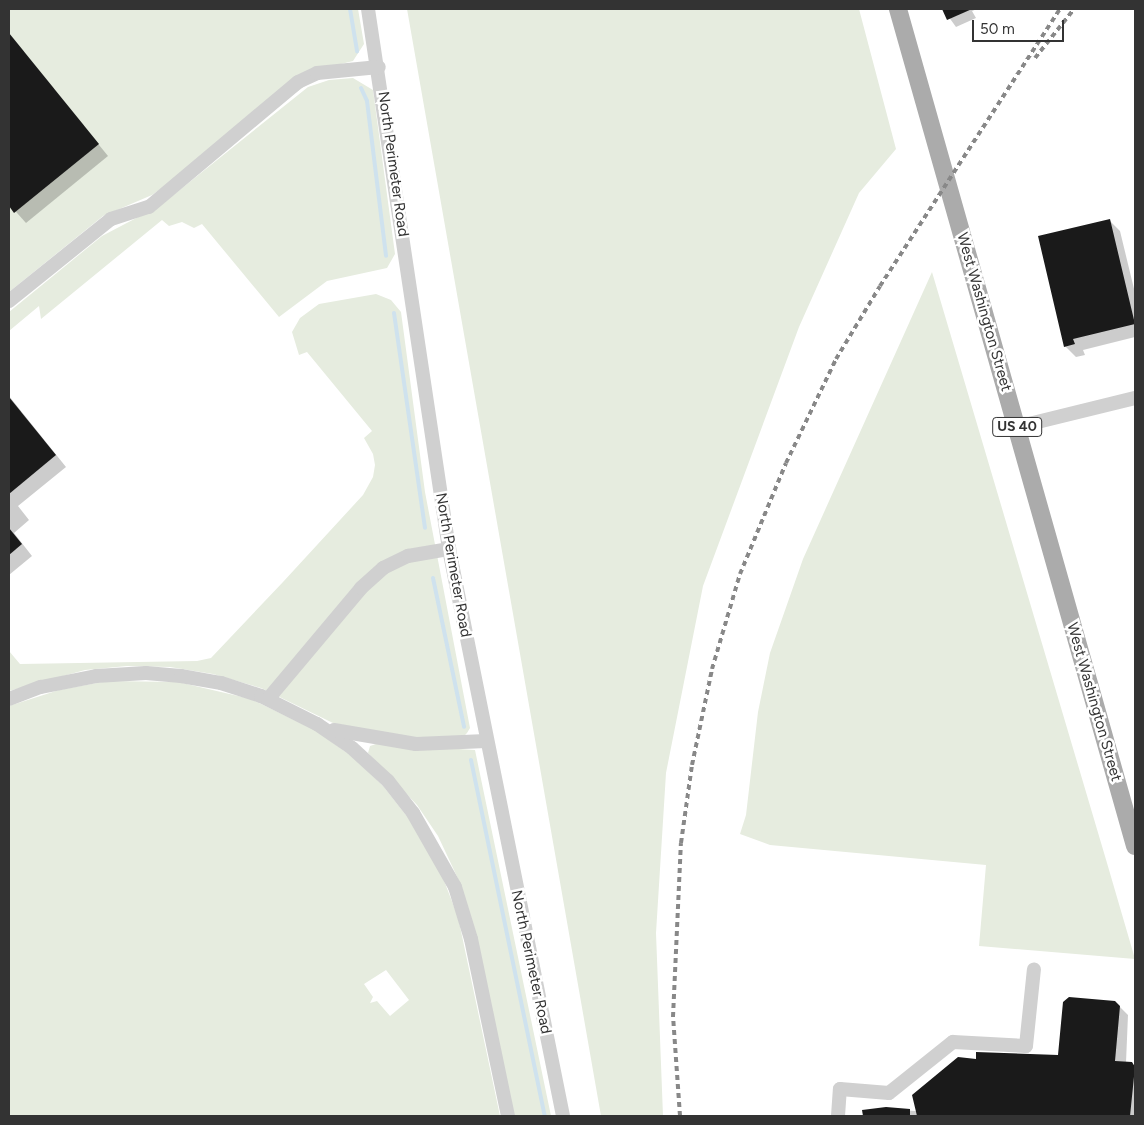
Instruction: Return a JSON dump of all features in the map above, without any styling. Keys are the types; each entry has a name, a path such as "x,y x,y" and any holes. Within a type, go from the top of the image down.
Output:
{"main road":[{"name":"West Washington Street","path":"898,9 1135,846"}],"street":[{"name":"North Perimeter Road","path":"368,9 379,67 449,549 562,1116"},
{"path":"9,301 111,219 149,207 298,82 317,73 379,67"},
{"path":"1017,427 1135,398"},
{"path":"268,699 361,588 383,568 408,556 449,549"},
{"path":"9,699 61,682 146,673 220,683 268,699 324,728 368,761 396,791 426,831 455,887 471,939 508,1116"},
{"path":"324,728 358,737 416,744 486,741"},
{"path":"838,1116 840,1089 890,1093 953,1042 1026,1046 1034,969"}],"shaded area":[{"path":"9,9 358,9 364,44 353,61 333,66 152,195 103,216 9,292"},
{"path":"407,9 859,9 896,149 859,193 799,327 703,586 666,773 656,933 663,1116 601,1116"},
{"path":"353,78 373,90 395,254 387,268 327,281 279,317 202,224 194,228 182,222 169,226 162,220 41,319 39,306 9,331 9,312 102,236 161,205 308,87 329,80"},
{"path":"932,272 1135,959 979,946 986,865 770,845 740,834 746,815 758,712 770,653 803,559"},
{"path":"376,294 391,300 401,312 425,492 470,728 467,733 461,739 415,739 333,723 261,688 213,674 170,667 127,666 85,670 9,691 9,651 20,664 197,661 211,658 283,582 363,495 373,477 375,465 373,454 364,438 372,431 307,352 299,355 292,332 300,318 319,304"},
{"path":"108,681 178,682 251,699 315,730 354,758 384,787 409,819 443,878 458,917 500,1116 9,1116 9,706 59,690","holes":["386,970 409,1000 390,1016 377,1001 370,1003 373,997 364,984"]},
{"path":"376,744 475,750 551,1116 514,1116 477,937 461,885 438,836 417,805 368,753 370,746"}],"building":[{"path":"942,9 972,9 947,20"},
{"path":"9,33 99,144 14,213 9,206"},
{"path":"1110,219 1135,324 1073,339 1075,344 1064,347 1038,236"},
{"path":"9,397 56,455 9,494"},
{"path":"9,528 22,544 9,555"},
{"path":"1069,997 1115,1001 1120,1006 1115,1061 1132,1062 1135,1067 1130,1116 917,1116 912,1095 958,1057 976,1059 976,1052 1058,1055 1063,1002"},
{"path":"886,1107 910,1109 910,1116 863,1116 862,1110"}],"waterway":[{"path":"350,9 357,51"},
{"path":"361,88 367,101 386,256"},
{"path":"394,313 425,528"},
{"path":"433,578 464,727"},
{"path":"471,760 545,1116"}],"railway":[{"path":"680,1116 673,1017 681,843 692,765 712,669 740,574 786,463 836,359 880,286 1060,9"},
{"path":"1035,58 1074,9"}]}
